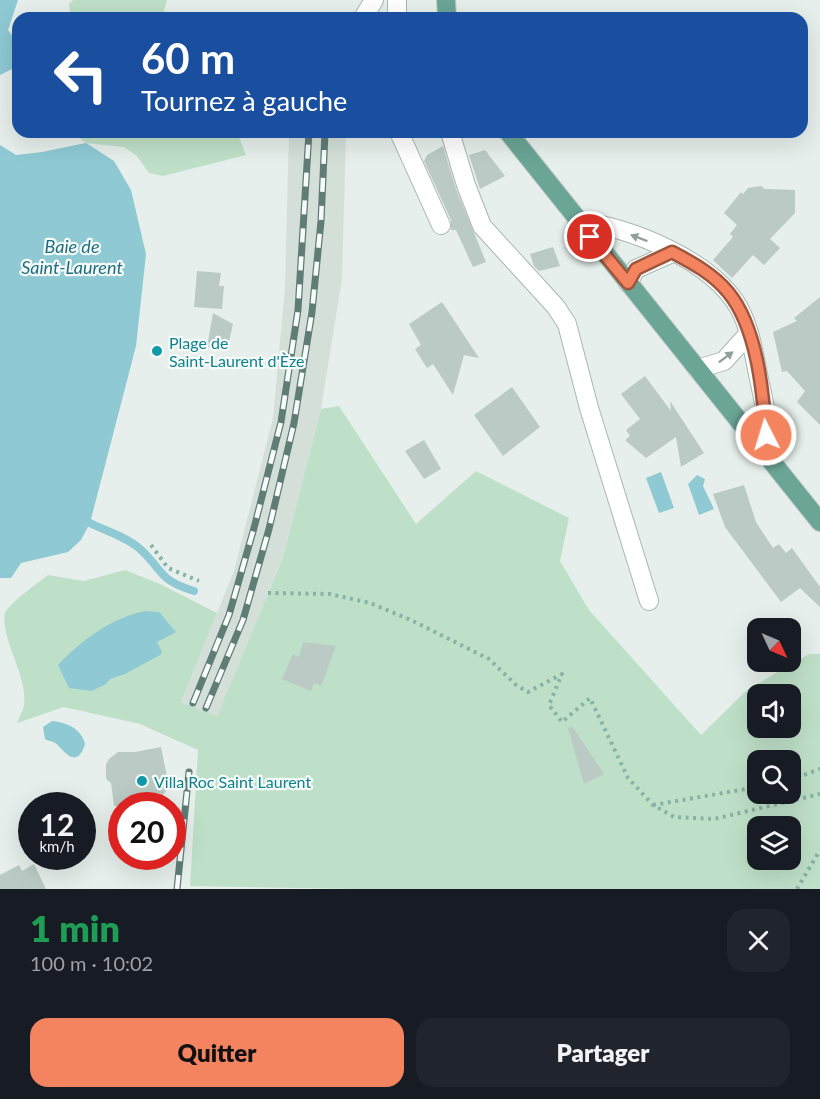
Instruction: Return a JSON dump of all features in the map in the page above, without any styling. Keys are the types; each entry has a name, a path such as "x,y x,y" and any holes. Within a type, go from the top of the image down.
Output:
{"main road":[{"path":"513,138 820,522"}],"lane":[{"path":"402,138 441,225"},
{"path":"452,138 466,185 482,226 556,307 567,324 649,601"},
{"path":"577,221 600,223 672,252 706,271 723,287 738,307 749,333 765,416 766,435 759,446"},
{"path":"628,283 636,269 672,252"},
{"path":"697,369 724,360 749,333"}],"path":[{"path":"150,545 168,568 199,581"},
{"path":"268,593 330,594 370,603 411,620 489,659 516,685 528,692 562,674 549,705 561,722 590,698 628,778 653,805 674,817 714,819 820,794"},
{"path":"801,776 820,769"},
{"path":"653,805 747,789"},
{"path":"797,889 820,850"}],"shaded area":[{"path":"289,138 346,138 342,279 321,409 283,556 217,716 181,702 234,571 273,418 285,287"}],"green space":[{"path":"73,0 167,0 164,12 70,12 69,4"},
{"path":"80,138 239,138 246,155 163,176 149,173 137,156 124,147 86,143"},
{"path":"339,406 416,524 476,471 569,518 560,561 589,610 701,735 747,690 747,738 801,738 801,684 757,684 778,672 801,672 801,659 809,654 820,654 820,889 353,889 190,886 198,750 140,724 64,707 17,723 23,707 24,694 6,634 5,612 48,575 84,581 125,570 160,584 217,613 181,702 217,716 283,557 321,409"}],"water":[{"path":"0,0 18,0 12,12 8,30 12,35 12,69 0,75"},
{"name":"Baie de Saint-Laurent","path":"86,143 114,161 131,190 146,254 136,346 90,523 81,540 68,552 21,563 11,578 0,578 0,145 16,155"},
{"path":"661,472 674,508 659,513 646,478"},
{"path":"697,475 705,479 703,486 714,509 699,515 688,484"},
{"path":"145,611 159,612 176,632 157,642 162,652 160,655 125,674 110,679 106,684 92,691 69,688 58,665 98,631 120,619"},
{"path":"52,721 68,725 81,734 85,744 78,757 69,756 55,743 45,739 43,727"}],"building":[{"path":"443,146 456,189 486,262 473,267 456,230 451,230 451,220 424,161 427,155"},
{"path":"485,150 505,176 480,189 469,155"},
{"path":"761,186 765,189 795,190 795,213 770,239 780,248 764,265 753,255 732,278 713,260 733,237 730,234 737,225 724,213 741,192 743,194 748,188"},
{"path":"553,247 560,266 539,271 534,266 530,254"},
{"path":"197,271 221,273 219,286 224,286 222,309 194,307"},
{"path":"820,297 820,425 797,402 805,391 787,371 782,372 773,332 797,321 794,318"},
{"path":"442,302 479,358 464,355 453,395 433,364 427,368 415,349 421,345 409,324"},
{"path":"213,313 233,324 227,351 207,347"},
{"path":"645,376 671,411 670,401 704,453 681,467 676,437 646,458 625,440 630,436 626,430 640,419 621,394"},
{"path":"512,387 540,427 503,456 474,415"},
{"path":"424,440 441,469 424,479 405,451"},
{"path":"744,485 756,522 773,548 779,544 786,553 792,548 820,587 820,607 800,588 781,602 725,527 713,494"},
{"path":"303,642 336,646 321,686 314,683 311,691 282,679 293,654 299,657"},
{"path":"572,726 604,774 584,784 568,728"},
{"name":"Villa Roc Saint Laurent","path":"161,747 169,786 165,792 112,792 111,783 106,779 106,764 118,752 135,752"},
{"path":"18,866 18,870 37,870 46,889 0,889 0,875"}],"waterway":[{"path":"90,523 135,545 167,579 194,591"}],"railway":[{"path":"193,703 229,615 281,422 298,310 309,138"},
{"path":"206,708 243,620 269,529 294,423 312,312 321,221 325,138"},
{"path":"177,889 189,772"}],"place":[{"name":"Plage de Saint-Laurent d'Èze","path":"157,351"},
{"name":"Villa Roc Saint Laurent","path":"142,781"}],"route":[{"path":"590,237 628,283 636,269 672,252 706,271 728,292 745,320 752,346 762,395 766,435"}]}
